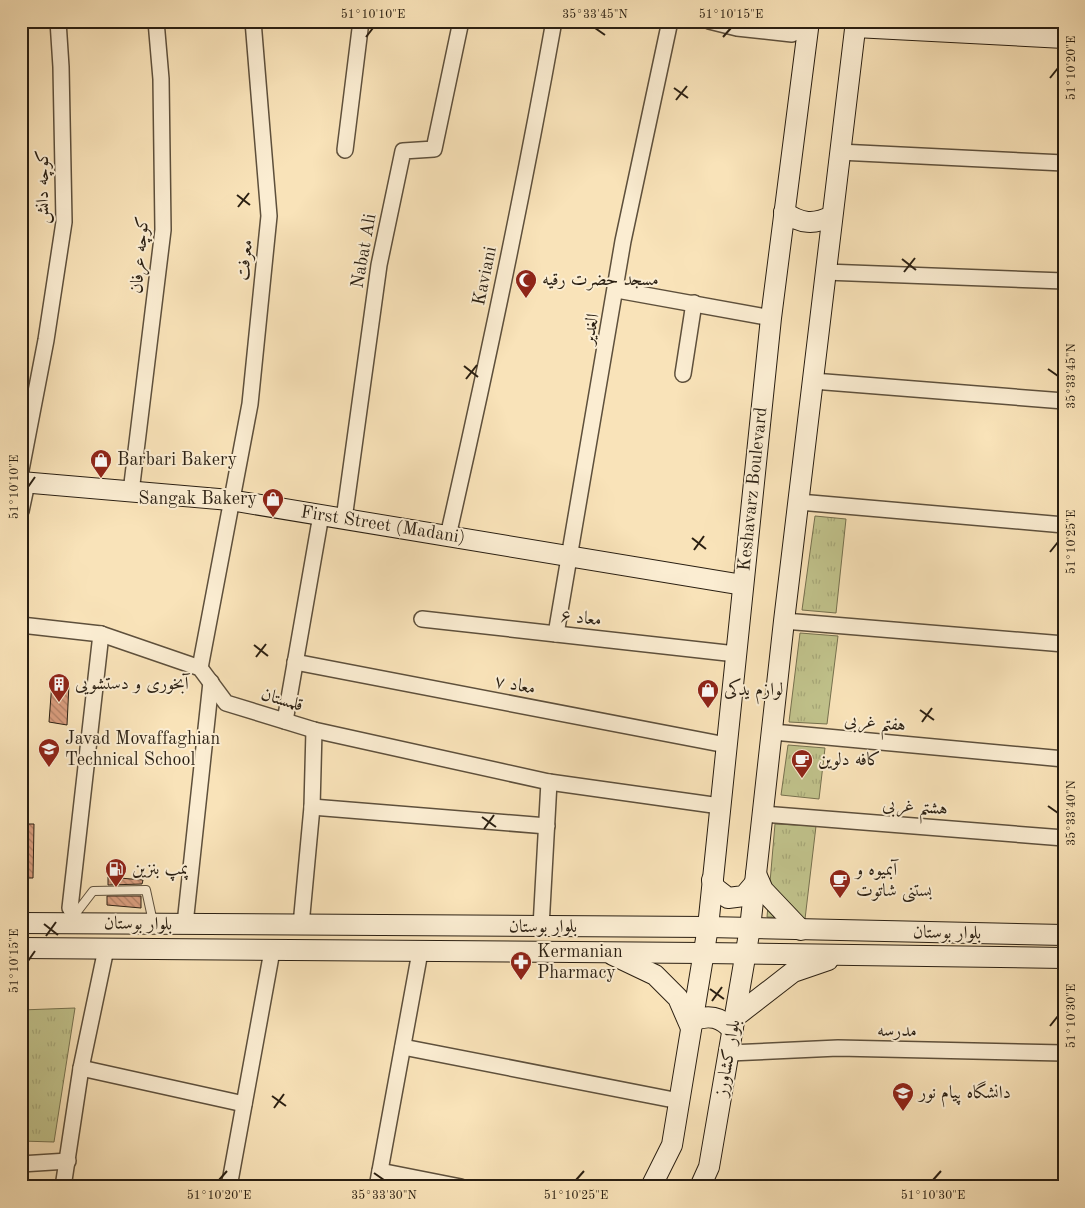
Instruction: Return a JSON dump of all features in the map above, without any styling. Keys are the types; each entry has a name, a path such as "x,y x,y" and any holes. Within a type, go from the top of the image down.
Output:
{"street":[{"name":"کوچه دانش","path":"21,511 23,478 64,222 61,67 58,21"},
{"name":"کوچه عرفان","path":"131,492 163,230 161,79 156,21"},
{"name":"معرفت","path":"200,668 230,500 250,404 269,216 253,21"},
{"path":"345,150 362,21"},
{"name":"Nabat Ali","path":"344,519 379,265 403,151 434,149 461,21"},
{"name":"Kaviani","path":"448,536 530,153 554,21"},
{"name":"الغدیر","path":"556,634 568,556 617,290 623,241 670,21"},
{"path":"709,21 737,28 792,34 805,23"},
{"name":"Keshavarz Boulevard","path":"703,953 708,927 771,318 805,23"},
{"path":"750,928 784,621 855,24 1064,38"},
{"path":"839,152 1064,163"},
{"path":"784,212 795,220 808,223 820,222 832,216"},
{"path":"826,272 1064,281"},
{"path":"617,290 771,318"},
{"path":"683,374 694,303"},
{"path":"813,381 1064,401"},
{"name":"First Street (Madani)","path":"23,478 131,492 230,500 743,585"},
{"path":"799,502 1064,525"},
{"path":"285,721 321,515"},
{"name":"معاد ۶","path":"422,619 736,654"},
{"path":"784,621 1064,644"},
{"path":"21,624 101,634 200,668"},
{"path":"69,916 101,634"},
{"name":"معاد ۷","path":"296,662 726,745"},
{"name":"قلمستان","path":"200,668 226,703 314,730 549,782 720,806"},
{"path":"185,924 211,682"},
{"path":"301,926 312,808 314,730"},
{"name":"هفتم غربی","path":"773,732 1064,759"},
{"path":"541,926 549,782"},
{"path":"312,808 547,826"},
{"name":"هشتم غربی","path":"763,814 1064,838"},
{"path":"712,880 715,888 728,898 744,896 755,879"},
{"path":"755,879 801,930"},
{"name":"بلوار بوستان","path":"21,923 69,916 153,924 708,927 1064,935"},
{"path":"336,952 337,926"},
{"name":"بلوار کشاورز","path":"700,1187 709,1167 750,928"},
{"name":"بلوار بوستان","path":"21,948 336,952 606,952 1064,958"},
{"path":"63,1187 80,1068 106,949"},
{"path":"229,1187 272,951"},
{"path":"377,1187 420,952"},
{"path":"606,952 655,975 678,998 692,1024"},
{"path":"650,1187 672,1145 703,953"},
{"path":"692,1024 710,1017 734,1024 793,972 841,955"},
{"path":"403,1047 679,1101"},
{"name":"مدرسه","path":"729,1053 838,1048 1064,1053"},
{"path":"80,1068 244,1104"},
{"path":"21,1164 68,1161"},
{"path":"380,1171 461,1187"}],"lane":[{"path":"69,916 93,891 146,890 153,924"}],"green space":[{"path":"815,516 846,519 836,613 802,610"},
{"path":"800,633 838,636 827,724 789,722"},
{"path":"788,745 825,748 819,799 781,795"},
{"path":"775,824 816,826 805,919 767,917"},
{"path":"75,1008 54,1142 21,1141 21,1010"}],"building":[{"name":"آبخوری و دستشویی","path":"52,682 69,684 67,725 49,722"},
{"path":"21,824 34,824 33,878 21,878"},
{"path":"108,877 143,880 142,884 108,885"},
{"path":"107,896 141,896 141,908 107,905"}],"place":[{"name":"مسجد حضرت رقیه","path":"526,299"},
{"name":"Barbari Bakery","path":"101,479"},
{"name":"Sangak Bakery","path":"273,518"},
{"name":"آبخوری و دستشویی","path":"59,703"},
{"name":"لوازم یدکی","path":"708,709"},
{"name":"Javad Movaffaghian Technical School","path":"49,768"},
{"name":"کافه دلوین","path":"802,779"},
{"name":"پمپ بنزین","path":"116,888"},
{"name":"آبمیوه و بستنی شاتوت","path":"840,899"},
{"name":"Kermanian Pharmacy","path":"521,981"},
{"name":"دانشگاه پیام نور","path":"903,1112"}]}
